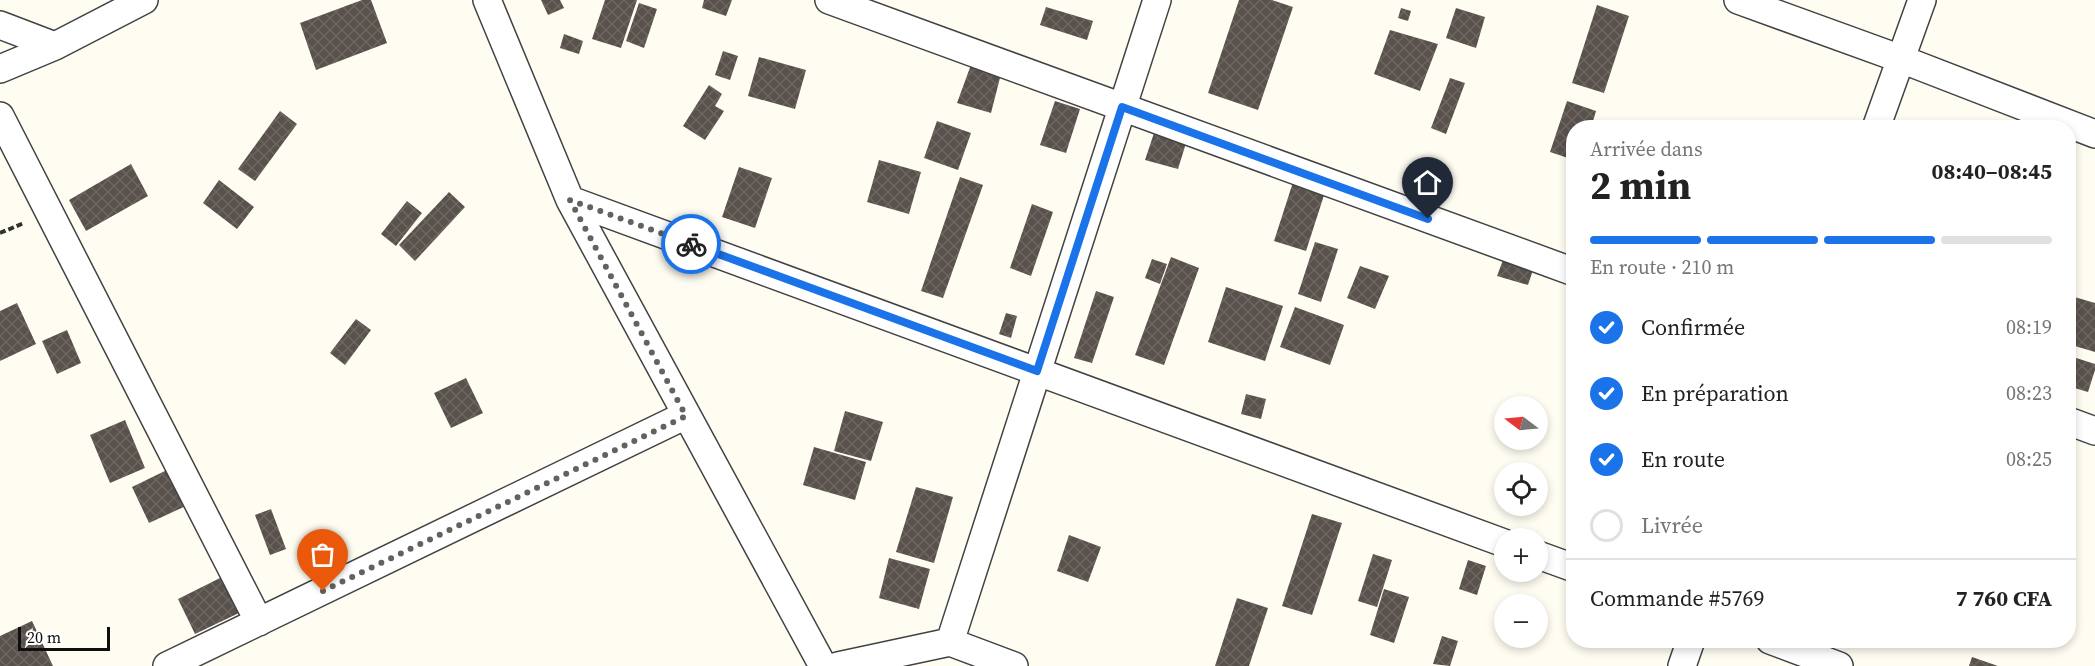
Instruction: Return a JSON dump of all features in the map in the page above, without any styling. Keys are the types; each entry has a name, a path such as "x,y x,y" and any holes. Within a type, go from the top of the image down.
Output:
{"street":[{"path":"0,69 55,46 144,0"},
{"path":"488,0 570,200 823,666"},
{"path":"830,0 1566,269"},
{"path":"950,642 1157,0"},
{"path":"1738,0 2059,120"},
{"path":"1879,120 1922,0"},
{"path":"0,24 55,46"},
{"path":"0,116 259,622"},
{"path":"2076,127 2095,134"},
{"path":"570,200 1494,539"},
{"path":"167,666 686,416"},
{"path":"2076,424 2095,431"},
{"path":"1548,559 1566,565"},
{"path":"838,666 950,642 1014,666"},
{"path":"1682,666 1688,648"},
{"path":"1791,648 1839,666"}],"building":[{"path":"362,0 371,0 387,43 316,70 300,23"},
{"path":"541,0 560,0 564,8 548,15"},
{"path":"605,0 637,0 621,48 592,39"},
{"path":"704,0 732,0 726,16 702,8"},
{"path":"1239,0 1272,0 1293,7 1258,110 1208,93"},
{"path":"639,3 657,9 644,48 626,41"},
{"path":"1597,5 1629,16 1604,93 1572,83"},
{"path":"1046,7 1093,21 1087,40 1040,25"},
{"path":"1401,8 1411,11 1408,21 1398,18"},
{"path":"1456,8 1485,17 1476,48 1446,38"},
{"path":"1390,30 1438,44 1420,91 1374,74"},
{"path":"564,34 583,41 579,54 560,48"},
{"path":"723,51 738,56 730,80 715,75"},
{"path":"759,57 806,70 795,109 748,96"},
{"path":"972,62 1002,70 991,113 957,103"},
{"path":"1450,78 1465,83 1446,134 1431,128"},
{"path":"709,85 722,94 715,106 724,111 705,140 683,126"},
{"path":"1055,101 1080,109 1066,153 1040,145"},
{"path":"1567,101 1596,111 1593,120 1566,120 1566,157 1550,152"},
{"path":"280,111 297,124 255,181 238,169"},
{"path":"937,121 971,133 958,170 924,158"},
{"path":"1155,130 1187,140 1178,169 1145,160"},
{"path":"879,160 921,172 909,214 867,202"},
{"path":"131,164 148,196 86,231 69,200"},
{"path":"739,167 772,178 755,228 722,217"},
{"path":"1295,176 1327,186 1306,251 1274,241"},
{"path":"960,177 983,185 943,298 921,291"},
{"path":"219,180 254,207 237,229 203,203"},
{"path":"449,192 465,207 415,261 399,245"},
{"path":"407,201 422,213 396,246 381,234"},
{"path":"1032,204 1053,212 1031,276 1010,268"},
{"path":"1315,242 1338,249 1321,302 1298,294"},
{"path":"1171,257 1199,268 1164,365 1135,355"},
{"path":"1152,259 1167,264 1160,284 1145,278"},
{"path":"1503,260 1533,270 1528,285 1497,276"},
{"path":"1360,266 1389,276 1375,309 1347,298"},
{"path":"1226,287 1283,306 1265,361 1208,342"},
{"path":"1096,291 1114,297 1092,363 1074,358"},
{"path":"2076,297 2095,303 2095,352 2076,346"},
{"path":"17,303 36,344 0,361 0,311"},
{"path":"1295,307 1344,325 1330,365 1280,347"},
{"path":"1006,313 1017,316 1011,338 999,334"},
{"path":"356,319 371,330 345,365 330,353"},
{"path":"67,330 81,363 57,374 42,341"},
{"path":"2076,358 2095,364 2088,392 2076,388"},
{"path":"466,378 483,413 451,428 434,393"},
{"path":"1246,394 1266,399 1261,419 1241,414"},
{"path":"845,411 883,422 871,461 834,451"},
{"path":"125,420 145,468 110,483 90,435"},
{"path":"814,447 866,462 855,500 803,485"},
{"path":"171,468 188,505 149,523 132,487"},
{"path":"916,487 953,497 934,563 896,552"},
{"path":"271,509 286,549 270,555 255,515"},
{"path":"1312,514 1342,523 1312,615 1282,606"},
{"path":"1069,535 1101,547 1088,582 1057,571"},
{"path":"1373,554 1392,560 1377,607 1358,601"},
{"path":"889,558 930,569 919,609 879,598"},
{"path":"1468,560 1486,566 1477,595 1459,589"},
{"path":"222,577 239,613 195,634 178,599"},
{"path":"1384,589 1409,597 1394,643 1370,635"},
{"path":"1237,598 1268,608 1249,666 1215,666"},
{"path":"32,621 53,666 0,666 0,636"},
{"path":"1442,636 1458,641 1450,666 1433,664"},
{"path":"1972,657 1998,666 1969,666"}],"way so far":[{"path":"323,591 686,416 570,200 691,244"}],"route":[{"path":"691,244 1037,371 1122,107 1428,219"}]}
